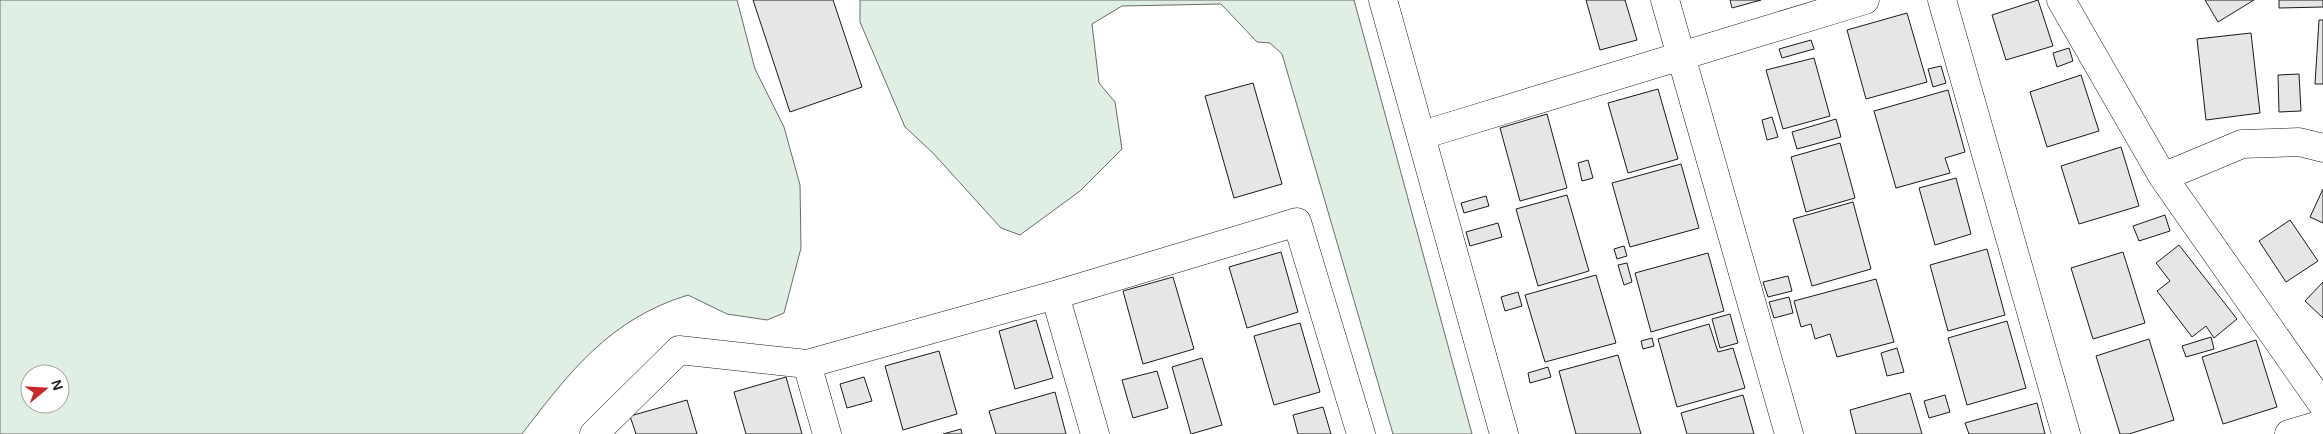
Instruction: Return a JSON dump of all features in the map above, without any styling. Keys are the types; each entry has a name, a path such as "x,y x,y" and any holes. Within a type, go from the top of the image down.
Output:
{"street":[{"path":"1383,0 1504,434"},
{"path":"1665,0 1789,434"},
{"path":"1422,135 1865,0"},
{"path":"1942,0 2066,434"},
{"path":"2061,0 2162,177 2323,405"},
{"path":"2162,177 2242,144 2299,142 2323,148"},
{"path":"594,434 679,350 807,364 1055,295 1297,222 1361,434"},
{"path":"1055,295 1095,434"},
{"path":"807,364 827,434"},
{"path":"2289,434 2323,424"}],"green space":[{"path":"0,0 737,0 755,69 784,127 800,185 801,248 784,313 767,320 727,314 688,295 660,305 614,333 594,350 557,389 522,434 0,434"},
{"path":"860,0 1354,0 1472,434 1393,434 1282,54 1270,43 1257,42 1221,4 1122,6 1092,24 1099,83 1115,102 1122,149 1080,191 1020,235 1001,228 933,153 905,127 860,22"}],"building":[{"path":"753,0 833,0 862,87 790,112"},
{"path":"1586,0 1625,0 1637,40 1600,50"},
{"path":"1730,0 1761,0 1732,8"},
{"path":"2038,0 2053,46 2006,60 1992,15"},
{"path":"2205,0 2254,0 2218,22"},
{"path":"2279,0 2323,0 2323,7 2279,8"},
{"path":"1907,13 1927,82 1866,99 1847,30"},
{"path":"2319,20 2323,20 2323,84 2315,84"},
{"path":"2251,33 2260,113 2206,120 2197,39"},
{"path":"1811,40 1814,49 1782,58 1779,49"},
{"path":"2069,48 2073,61 2057,67 2053,53"},
{"path":"1814,58 1830,116 1783,129 1766,70"},
{"path":"1941,66 1946,83 1933,87 1928,69"},
{"path":"2299,74 2301,111 2279,112 2278,75"},
{"path":"2081,75 2099,131 2047,147 2030,92"},
{"path":"1253,83 1282,184 1234,198 1205,96"},
{"path":"1658,89 1678,159 1628,173 1608,103"},
{"path":"1948,90 1965,152 1945,158 1950,173 1896,188 1874,111"},
{"path":"1547,114 1567,188 1520,201 1500,128"},
{"path":"1772,117 1778,137 1767,140 1762,120"},
{"path":"1836,119 1841,137 1797,149 1792,132"},
{"path":"1840,143 1855,198 1806,212 1791,157"},
{"path":"2121,147 2139,206 2079,224 2061,166"},
{"path":"1588,160 1593,178 1582,181 1578,163"},
{"path":"1681,164 1699,228 1630,247 1612,183"},
{"path":"1956,178 1971,234 1935,245 1919,188"},
{"path":"2323,189 2323,223 2310,217"},
{"path":"1567,195 1589,271 1538,286 1516,209"},
{"path":"1486,196 1489,206 1464,213 1461,203"},
{"path":"1853,202 1871,269 1812,286 1793,219"},
{"path":"2165,215 2170,231 2139,241 2133,226"},
{"path":"2290,220 2318,261 2286,282 2259,241"},
{"path":"1498,223 1502,237 1470,246 1466,232"},
{"path":"2179,245 2237,319 2214,338 2206,326 2192,337 2157,291 2170,281 2156,263"},
{"path":"1624,246 1627,256 1617,259 1614,249"},
{"path":"1987,249 2005,315 1948,331 1930,265"},
{"path":"1281,252 1298,312 1247,328 1229,267"},
{"path":"2123,252 2145,323 2093,339 2071,268"},
{"path":"1708,253 1724,311 1651,332 1635,273"},
{"path":"1627,263 1632,282 1624,285 1618,265"},
{"path":"1596,275 1616,343 1545,362 1525,295"},
{"path":"1788,276 1792,291 1768,297 1763,282"},
{"path":"1173,277 1194,349 1143,364 1123,291"},
{"path":"1876,279 1894,342 1837,357 1830,334 1815,339 1811,324 1801,327 1794,301"},
{"path":"2323,282 2323,318 2305,301"},
{"path":"1518,292 1522,306 1505,311 1501,297"},
{"path":"1789,297 1793,313 1774,318 1769,302"},
{"path":"1730,314 1738,343 1720,348 1712,319"},
{"path":"1036,320 1053,378 1015,389 999,331"},
{"path":"2007,321 2026,388 1967,405 1948,338"},
{"path":"1300,323 1320,392 1274,405 1254,336"},
{"path":"1709,324 1718,352 1733,348 1745,388 1677,407 1658,339"},
{"path":"2211,337 2214,349 2186,357 2182,346"},
{"path":"1652,338 1654,346 1643,349 1641,341"},
{"path":"2149,339 2174,420 2129,434 2120,434 2096,356"},
{"path":"2256,340 2277,407 2223,424 2202,357"},
{"path":"1897,348 1904,372 1887,376 1881,353"},
{"path":"939,351 957,414 903,430 885,366"},
{"path":"1618,355 1641,434 1576,434 1559,371"},
{"path":"1202,358 1222,425 1191,434 1172,367"},
{"path":"1548,367 1551,377 1530,383 1528,373"},
{"path":"1157,371 1168,408 1133,418 1122,380"},
{"path":"786,377 802,434 746,434 734,392"},
{"path":"864,377 872,401 847,408 840,384"},
{"path":"1055,392 1066,434 996,434 989,411"},
{"path":"1910,393 1922,434 1856,434 1850,410"},
{"path":"1743,395 1754,434 1687,434 1681,413"},
{"path":"1945,395 1950,412 1929,418 1924,401"},
{"path":"687,400 697,434 636,434 630,416"},
{"path":"2037,403 2045,434 1969,434 1965,423"},
{"path":"1323,407 1331,434 1298,434 1293,415"},
{"path":"961,429 962,434 943,434"}]}
